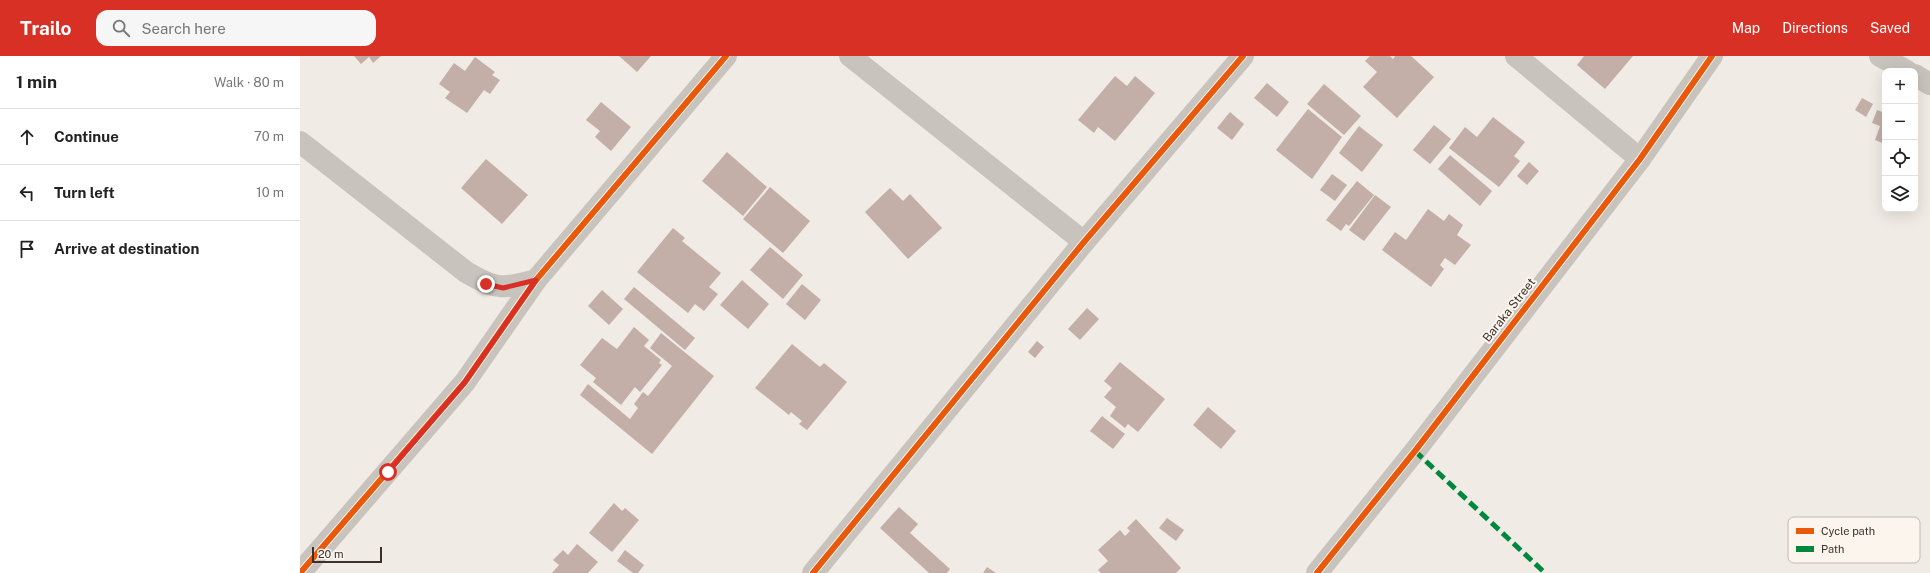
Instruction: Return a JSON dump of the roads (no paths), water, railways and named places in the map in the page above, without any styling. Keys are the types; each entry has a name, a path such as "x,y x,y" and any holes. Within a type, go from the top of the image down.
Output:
{"street":[{"path":"300,573 465,382 536,280 726,56"},
{"path":"850,56 1084,242"},
{"path":"813,573 1084,242 1243,56"},
{"path":"1516,56 1640,159"},
{"name":"Baraka Street","path":"1317,573 1415,451 1640,159 1712,56"},
{"path":"1880,56 1902,68"},
{"path":"1918,77 1930,84"},
{"path":"300,142 466,272 486,284 503,288 536,280"}]}
